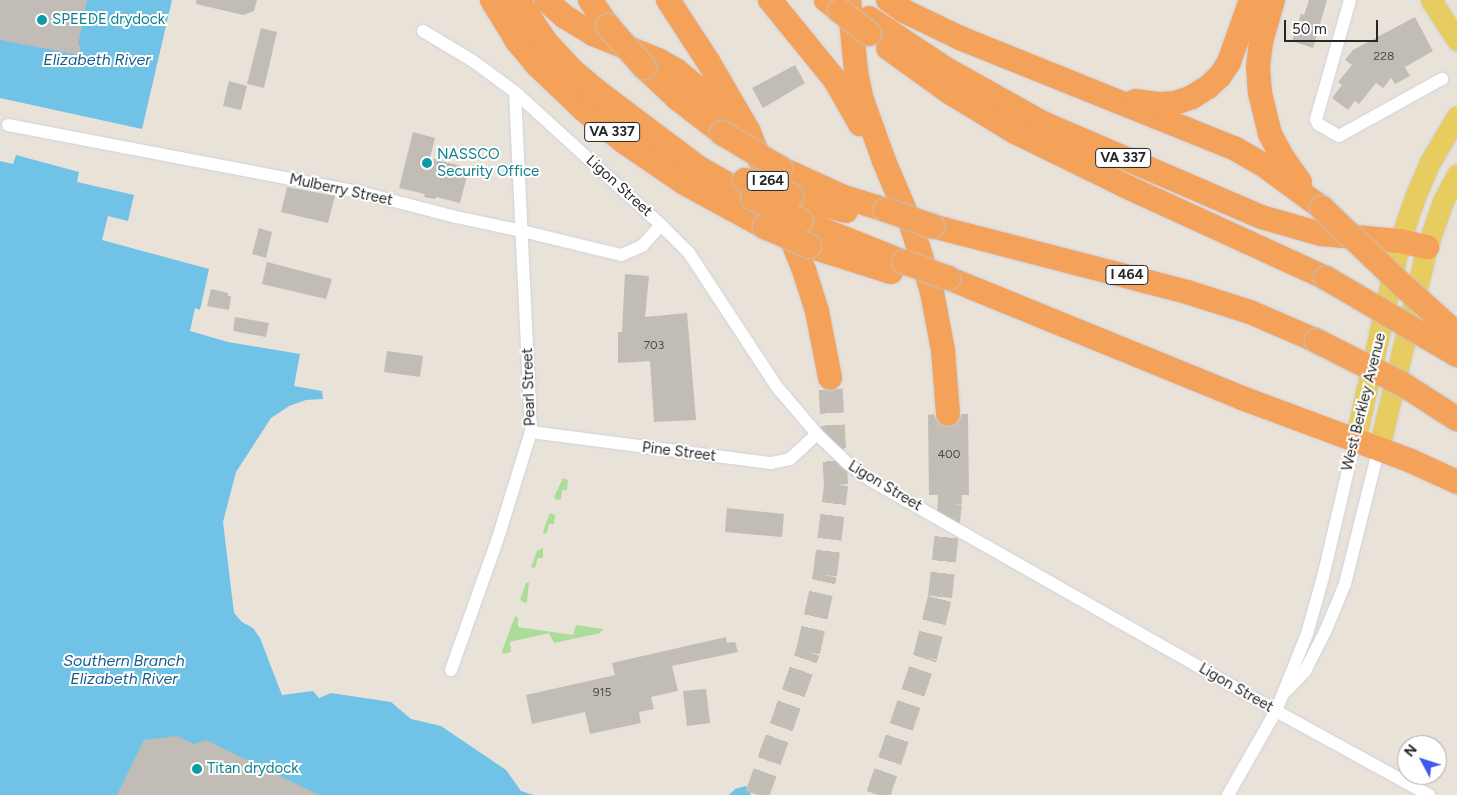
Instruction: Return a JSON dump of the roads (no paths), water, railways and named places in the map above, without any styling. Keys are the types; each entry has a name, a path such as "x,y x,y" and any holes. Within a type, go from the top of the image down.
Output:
{"highway":[{"name":"VA 337","path":"492,0 504,22 523,49 584,110 670,174 708,197 765,227 809,246 854,255 907,269 950,284 1148,358 1242,398 1379,448"},
{"path":"518,0 546,42 573,71 628,116 662,140 749,189 795,226 833,234 854,255"},
{"path":"546,0 580,27 658,60 676,70 701,90 727,120 795,226"},
{"path":"590,0 608,26 678,100 722,133 833,200"},
{"name":"I 264","path":"668,0 710,63 748,130 795,226 817,311 830,378"},
{"path":"770,0 835,80 884,161"},
{"path":"888,0 904,11 960,38 1241,152 1262,164 1322,208 1399,282 1457,334"},
{"path":"1108,98 1160,104 1175,103 1192,97 1208,87 1220,76 1229,62 1251,0"},
{"path":"1273,0 1261,42 1258,66 1263,111 1270,134 1281,155 1322,208"},
{"name":"VA 337","path":"840,3 869,26 1043,123 1228,204 1260,217 1321,234 1400,241"},
{"path":"840,3 858,85 884,161 906,210 932,292 943,350 948,414"},
{"path":"869,26 949,92 1015,132 1123,185 1326,278 1457,355"},
{"path":"749,189 833,200"},
{"name":"I 464","path":"833,200 888,217 932,226 1187,292 1250,312 1317,341 1397,382 1457,419"},
{"path":"1400,241 1427,247"},
{"path":"1379,448 1457,482"}],"main road":[{"path":"1431,0 1457,40"},
{"name":"West Berkley Avenue","path":"1355,440 1400,241 1430,162 1457,116"},
{"name":"West Berkley Avenue","path":"1379,448 1427,247 1443,202 1457,175"}],"street":[{"path":"1350,0 1316,119 1323,128 1339,136 1442,79"},
{"name":"Ligon Street","path":"423,31 473,60 515,92 662,224 688,253 778,387 817,434 847,464 870,480 1276,711 1429,795"},
{"name":"Pearl Street","path":"451,670 497,541 531,432 515,92"},
{"name":"Mulberry Street","path":"8,125 363,193 621,256 642,246 662,224"},
{"name":"Pine Street","path":"531,432 771,463 790,459 817,434"},
{"name":"West Berkley Avenue","path":"1228,795 1276,711 1314,614 1355,440"},
{"name":"West Berkley Avenue","path":"1283,694 1295,684 1305,671 1325,632 1345,584 1379,448"}],"water":[{"name":"Elizabeth River","path":"0,0 172,0 142,129 0,98"},
{"name":"Southern Branch Elizabeth River","path":"16,155 79,172 77,182 134,195 128,221 108,216 102,240 209,269 200,310 195,308 190,331 228,342 300,354 294,386 322,391 323,399 306,400 289,406 271,418 236,472 223,522 234,613 242,622 253,628 260,638 282,695 313,691 319,698 331,693 391,702 411,719 441,726 506,770 521,791 534,795 0,795 0,161 13,164"},
{"path":"746,786 751,795 729,795 735,789"}],"tunnel":[{"path":"757,795 808,652 825,575 836,485 830,378"},
{"path":"878,795 925,657 940,597 950,504 948,414"}],"place":[{"name":"SPEEDE drydock","path":"42,20"},
{"name":"NASSCO Security Office","path":"427,163"},
{"name":"Titan drydock","path":"197,769"}]}
